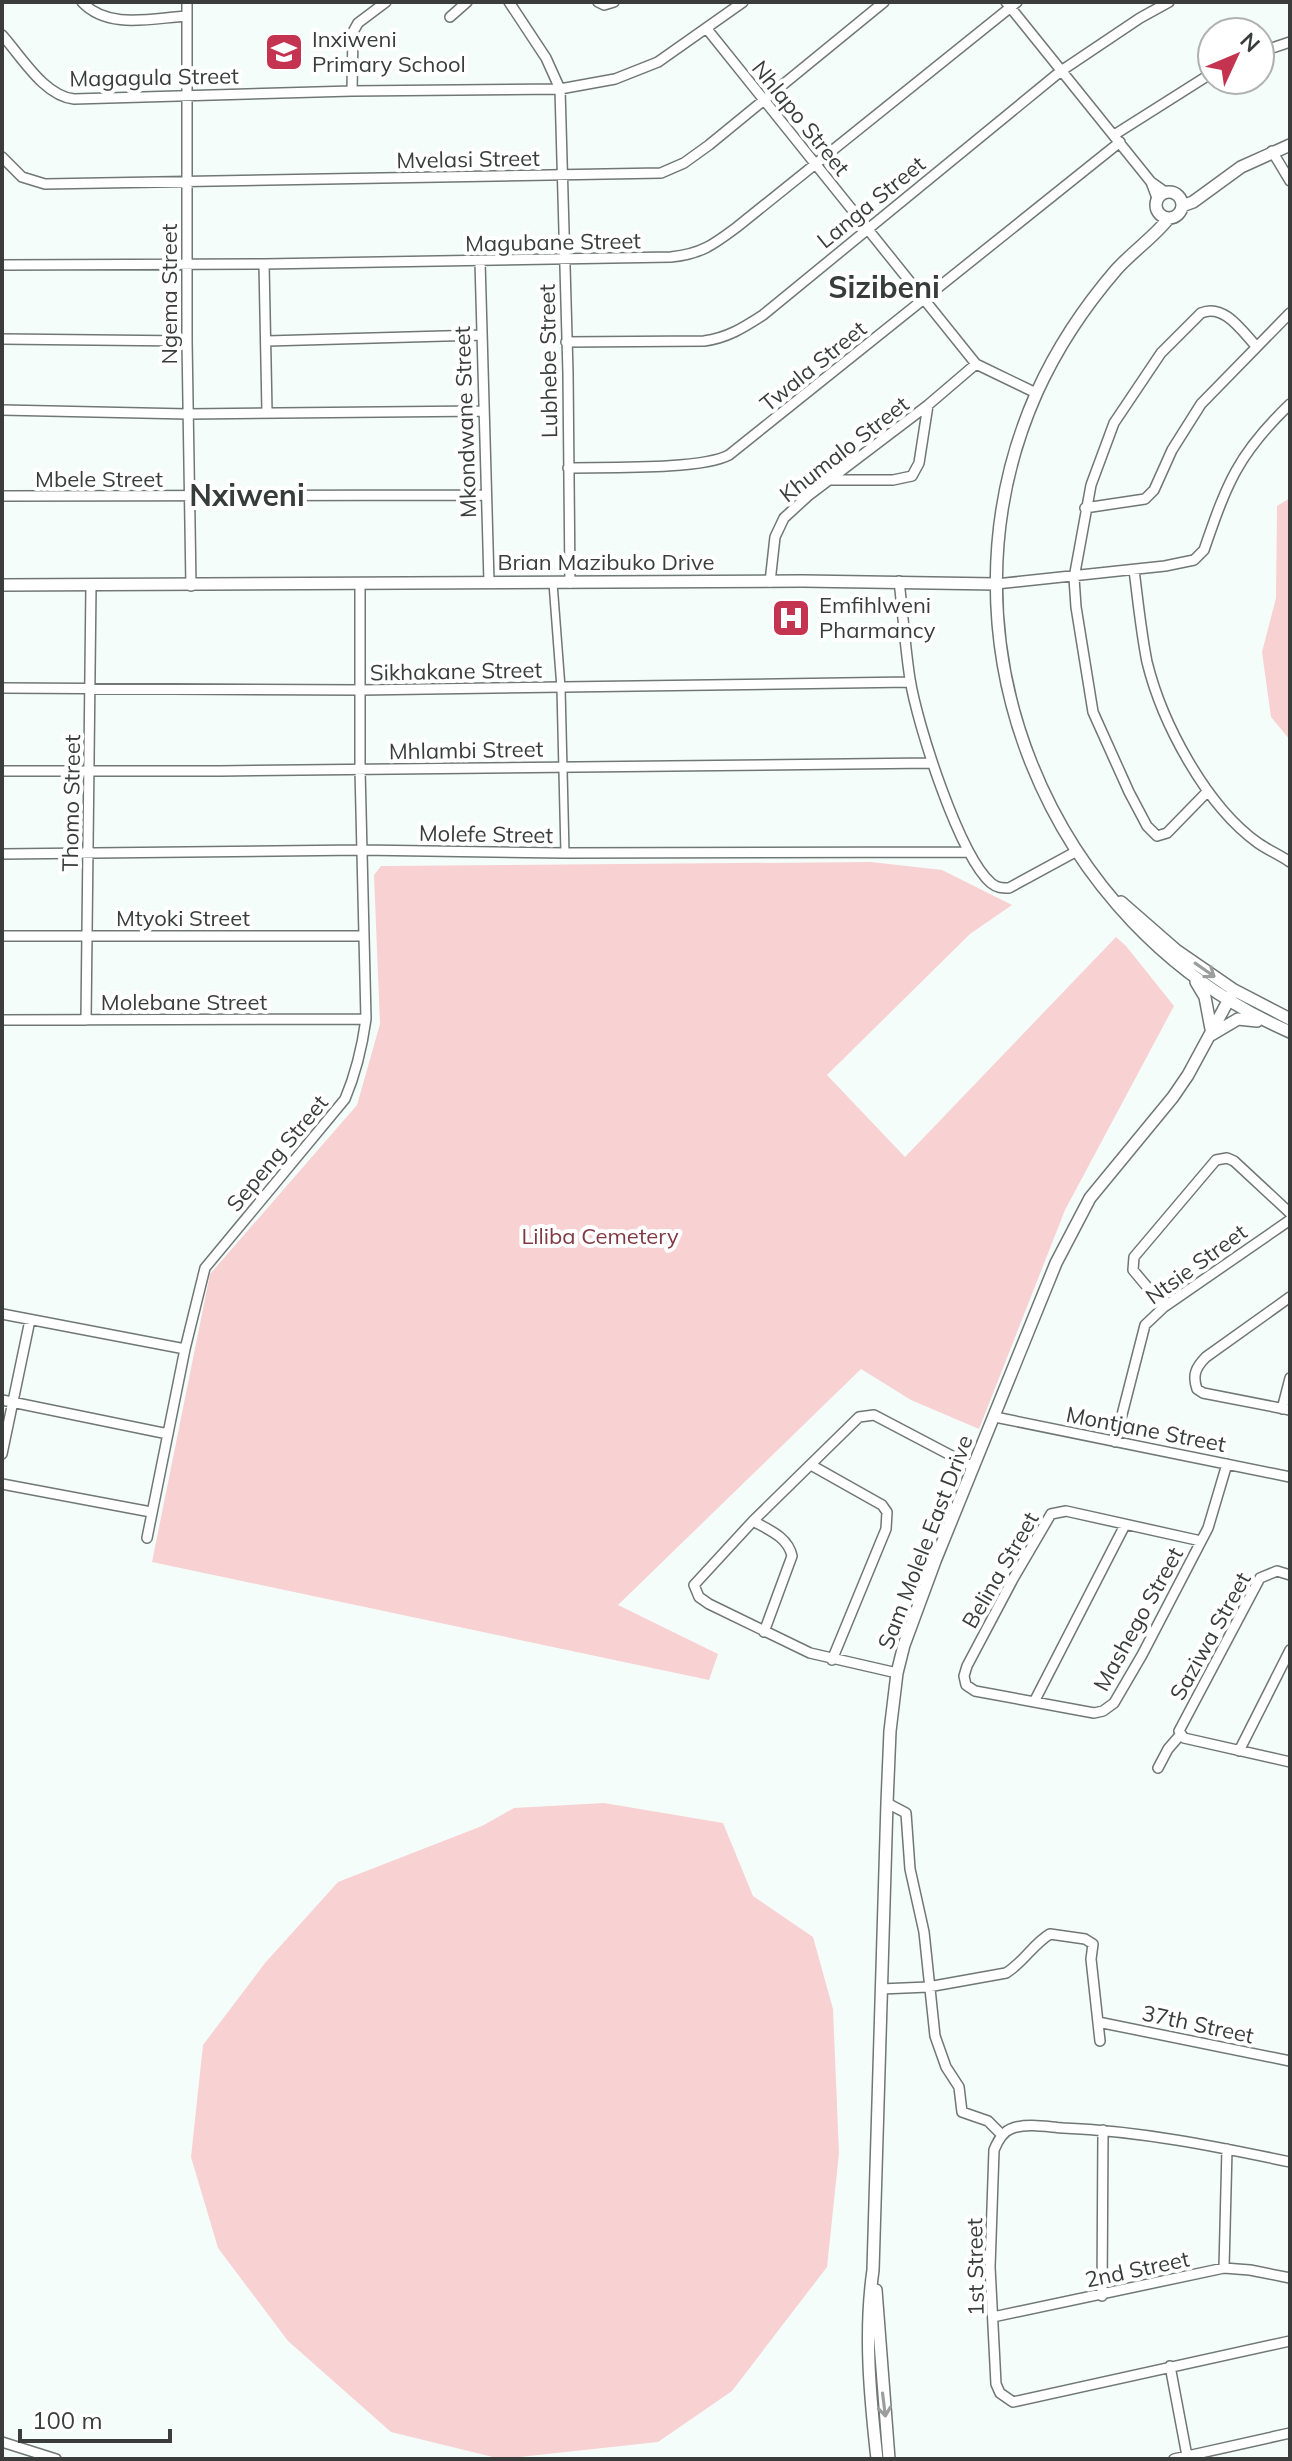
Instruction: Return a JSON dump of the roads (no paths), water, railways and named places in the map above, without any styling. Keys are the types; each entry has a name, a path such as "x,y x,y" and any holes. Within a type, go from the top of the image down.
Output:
{"street":[{"path":"82,2 89,10 106,18 187,16"},
{"name":"Ngema Street","path":"187,2 191,586"},
{"path":"352,91 353,32 358,23 386,2"},
{"path":"450,17 467,2"},
{"path":"509,2 546,58 560,89"},
{"path":"598,2 604,5 614,2"},
{"name":"Magagula Street","path":"2,35 47,86 66,98 560,89 597,84 643,69 674,52 743,2"},
{"name":"Mvelasi Street","path":"2,157 22,177 34,182 640,175 674,169 709,145 884,2"},
{"name":"Langa Street","path":"566,342 704,341 727,337 763,315 1061,71 1169,2"},
{"path":"1011,4 1161,195 1162,215 1148,236 1091,302 1056,356 1036,393 1018,442 1008,482 996,584 1001,656 1018,730 1041,787 1077,851 1131,922 1190,975 1205,997 1209,1034 1238,1019 1269,1023"},
{"name":"Magubane Street","path":"2,265 480,261 671,257 702,251 815,165 1011,4"},
{"name":"Nhlapo Street","path":"707,29 976,364 1036,393"},
{"name":"Twala Street","path":"568,468 697,463 721,459 777,418 1117,139 1196,82"},
{"name":"Lubhebe Street","path":"560,89 570,583"},
{"path":"1161,195 1180,201 1207,190 1272,151 1290,145"},
{"path":"1272,151 1290,181"},
{"path":"1162,215 1177,216 1180,201"},
{"name":"Mkondwane Street","path":"480,261 484,495 489,582"},
{"path":"264,264 267,412"},
{"path":"1207,792 1167,833 1157,836 1151,833 1093,712 1074,578 1085,508 1102,453 1114,423 1161,353 1201,313 1215,310 1234,322 1256,346"},
{"path":"1085,508 1145,499 1158,482 1172,450 1201,404 1290,313"},
{"path":"267,341 480,335"},
{"path":"2,339 187,341"},
{"name":"Khumalo Street","path":"770,582 779,525 801,502 928,405 976,364"},
{"name":"Brian Mazibuko Drive","path":"2,585 899,581 996,584 1074,578 1186,563 1204,550 1235,469 1264,430 1290,404"},
{"path":"830,480 893,480 912,476 919,463 928,405"},
{"path":"2,410 188,414 483,411"},
{"name":"Mbele Street","path":"2,496 484,495"},
{"path":"1134,570 1154,688 1207,792 1257,843 1290,862"},
{"path":"899,581 910,682 931,763 969,852 991,883 999,888 1015,885 1077,851"},
{"path":"553,583 561,688 565,853"},
{"name":"Sepeng Street","path":"147,1538 185,1349 205,1268 345,1099 356,1074 366,1019 361,850 360,584"},
{"name":"Thomo Street","path":"86,1020 91,585"},
{"name":"Sikhakane Street","path":"2,688 361,690 910,682"},
{"name":"Mhlambi Street","path":"2,771 931,763"},
{"name":"Molefe Street","path":"2,854 361,850 969,852"},
{"path":"1111,895 1231,995 1269,1023 1290,1032"},
{"name":"Mtyoki Street","path":"2,936 364,936"},
{"path":"1190,975 1290,1019"},
{"name":"Sam Molele East Drive","path":"877,2459 868,2351 890,1731 897,1673 935,1561 1056,1263 1083,1210 1105,1177 1188,1075 1231,995"},
{"name":"Molebane Street","path":"2,1020 366,1019"},
{"path":"1164,1307 1135,1272 1132,1262 1138,1250 1216,1160 1227,1158 1234,1161 1290,1213"},
{"name":"Ntsie Street","path":"1115,1442 1142,1332 1150,1319 1290,1220"},
{"path":"1290,1297 1206,1357 1199,1363 1194,1375 1197,1389 1203,1393 1286,1410 1290,1378"},
{"path":"2,1314 185,1349"},
{"path":"2,1454 7,1401 30,1320"},
{"path":"7,1401 168,1434"},
{"path":"897,1673 832,1660 764,1632 709,1604 699,1597 694,1585 753,1521 859,1417 870,1415 973,1467"},
{"name":"Montjane Street","path":"995,1417 1290,1477"},
{"name":"Mashego Street","path":"975,1691 1094,1713 1110,1707 1142,1655 1214,1514 1227,1464"},
{"path":"811,1465 882,1505 888,1519 832,1660"},
{"path":"2,1484 151,1512"},
{"name":"Belina Street","path":"975,1691 966,1685 964,1676 967,1666 1045,1520 1057,1512 1066,1511 1201,1541"},
{"path":"753,1521 785,1540 792,1556 764,1632"},
{"path":"1034,1702 1125,1525"},
{"name":"Saziwa Street","path":"1183,1736 1180,1727 1260,1578 1277,1571 1290,1575"},
{"path":"1239,1751 1290,1650"},
{"path":"1158,1768 1183,1736 1290,1762"},
{"path":"887,1803 906,1813 910,1869 924,1932 935,2036 946,2067 959,2087 961,2110 988,2121 1002,2135 1022,2126 1103,2130 1179,2139 1290,2162"},
{"path":"881,1989 928,1987 1006,1973 1050,1934 1085,1939 1093,1944 1091,1959 1100,2041"},
{"name":"37th Street","path":"1098,2022 1290,2061"},
{"path":"1102,2296 1103,2130"},
{"name":"1st Street","path":"1002,2135 994,2150 990,2267 997,2388 1013,2402 1290,2341"},
{"path":"1224,2268 1227,2149"},
{"name":"2nd Street","path":"993,2317 1224,2268 1290,2278"},
{"name":"Sam Molele East Drive","path":"873,2270 889,2459"},
{"path":"1170,2366 1187,2456"},
{"path":"1174,2459 1290,2433"},
{"path":"2,2442 56,2459"}],"place":[{"name":"Inxiweni Primary School","path":"284,52"},
{"name":"Emfihlweni Pharmancy","path":"791,618"}],"district":[{"name":"Sizibeni","path":"884,288"},
{"name":"Nxiweni","path":"247,496"}],"park label":[{"name":"Liliba Cemetery","path":"600,1236"}]}
